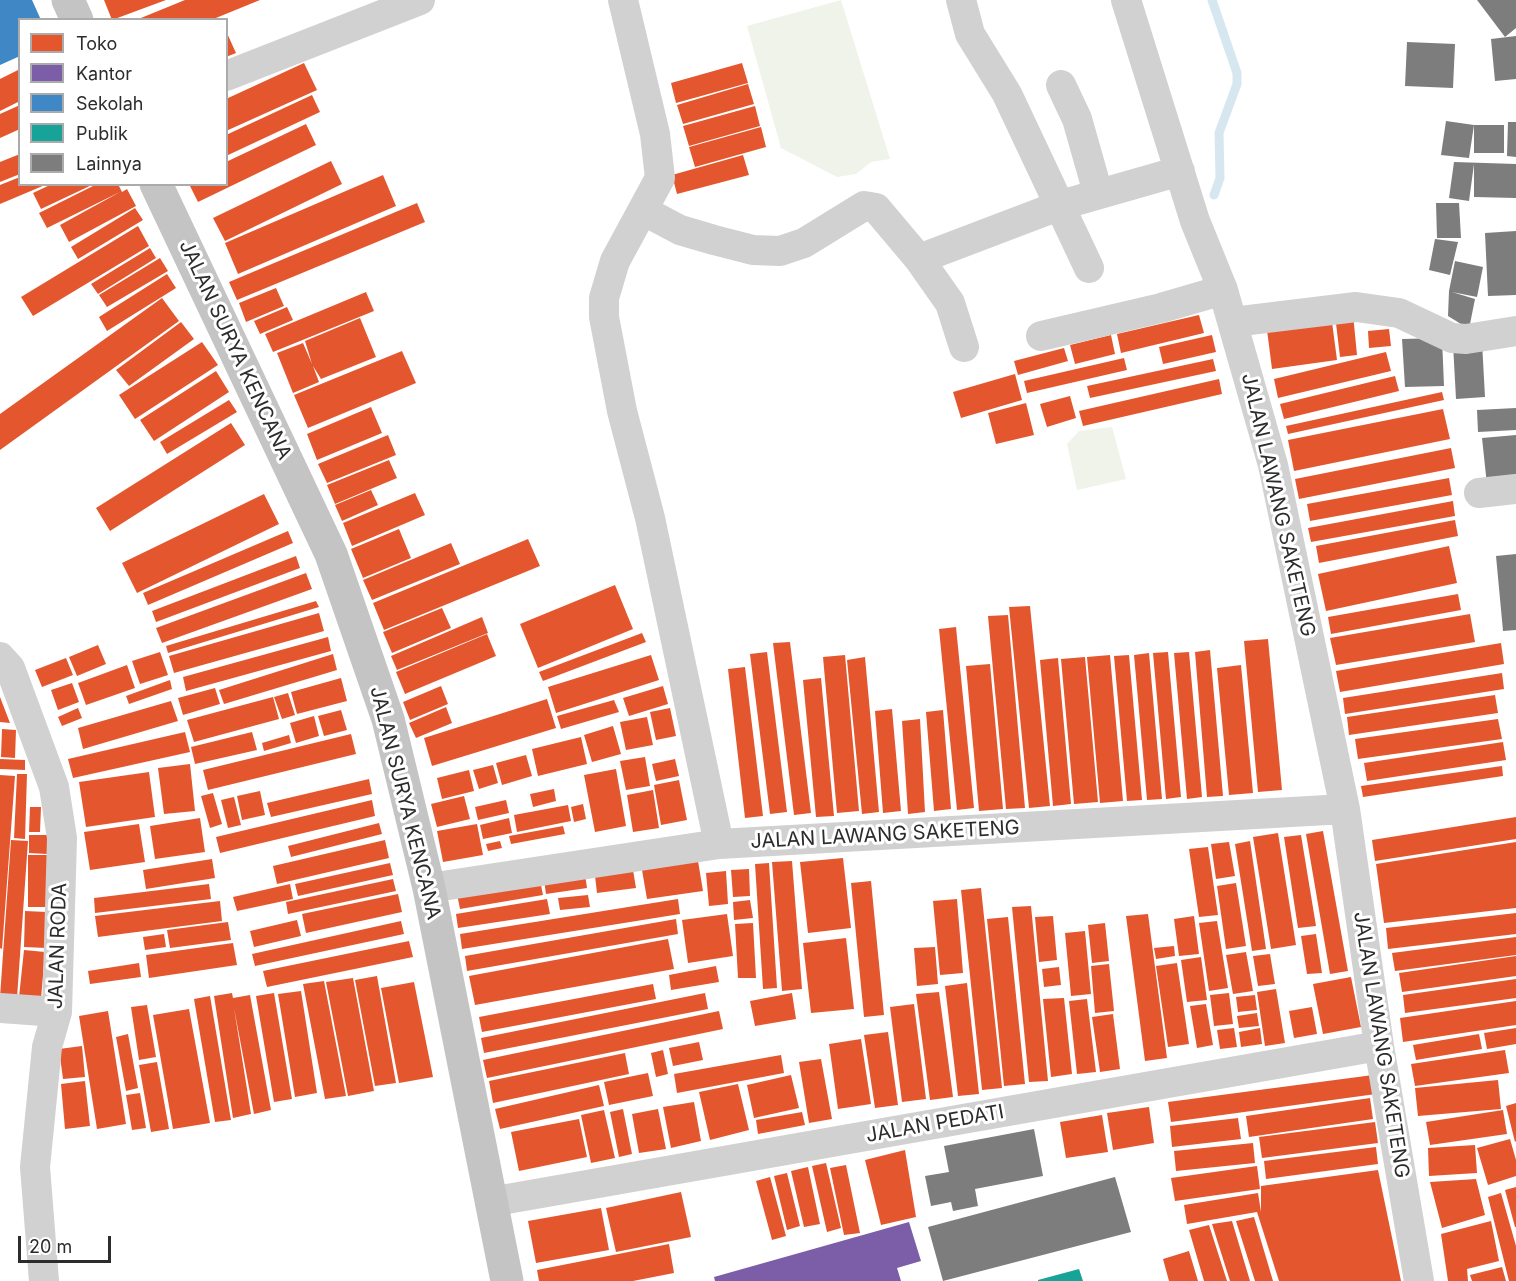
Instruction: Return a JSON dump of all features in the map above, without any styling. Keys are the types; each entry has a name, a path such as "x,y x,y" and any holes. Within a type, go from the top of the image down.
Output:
{"main road":[{"path":"68,0 76,18"},
{"name":"JALAN SURYA KENCANA","path":"157,186 331,554 388,718 429,888 507,1281"}],"street":[{"path":"228,75 420,0"},
{"path":"623,0 642,75 659,160 660,178 615,261 604,298 604,317 622,411 650,518 719,844"},
{"path":"961,0 970,34 1008,94 1047,183 1061,205 1089,268"},
{"name":"JALAN LAWANG SAKETENG","path":"1126,0 1195,221 1223,290 1273,465 1345,810 1379,1046 1419,1281"},
{"path":"1061,85 1077,119 1098,193"},
{"path":"919,259 1061,205 1180,171"},
{"path":"644,211 680,230 753,250 780,251 804,243 864,206 876,208 919,259 950,303 964,347"},
{"path":"1041,336 1161,308 1223,290"},
{"path":"1233,322 1356,307 1399,313 1452,338 1466,339 1516,331"},
{"path":"1479,493 1516,489"},
{"name":"JALAN RODA","path":"0,657 10,668 54,787 62,838 57,1012 47,1047 35,1167 44,1281"},
{"name":"JALAN LAWANG SAKETENG","path":"429,888 719,844 1345,810"},
{"path":"0,1008 57,1012"},
{"name":"JALAN PEDATI","path":"490,1203 1379,1046"}],"shaded area":[{"path":"841,0 890,159 871,162 856,174 837,177 781,148 747,26"},
{"path":"1112,427 1126,479 1077,490 1067,444 1079,431"}],"building: Toko":[{"path":"104,0 166,0 117,18 111,18"},
{"path":"185,0 260,0 216,18 141,18"},
{"path":"228,35 236,53 228,56"},
{"path":"304,63 317,90 228,130 228,98"},
{"path":"742,63 748,83 676,103 671,83"},
{"path":"18,70 18,102 0,111 0,79"},
{"path":"748,84 754,104 683,124 677,105"},
{"path":"312,95 320,112 228,155 228,134"},
{"path":"18,106 18,130 0,138 0,114"},
{"path":"755,106 760,126 689,146 683,126"},
{"path":"306,124 316,145 198,202 190,186 228,186 228,161"},
{"path":"761,127 766,147 695,167 689,147"},
{"path":"18,155 18,175 0,182 0,162"},
{"path":"743,155 749,175 677,194 672,175"},
{"path":"331,161 342,184 225,241 213,218"},
{"path":"383,175 396,206 238,274 225,243"},
{"path":"18,178 18,186 43,186 0,204 0,185"},
{"path":"48,186 90,186 41,209 33,193"},
{"path":"93,186 119,186 122,192 127,189 136,206 69,242 60,225 120,192 47,228 39,213"},
{"path":"417,203 425,222 237,300 229,282"},
{"path":"135,208 143,220 78,259 71,247"},
{"path":"138,226 149,246 33,316 21,297"},
{"path":"150,248 156,258 98,294 91,284"},
{"path":"160,258 168,271 107,307 99,295"},
{"path":"167,274 176,288 107,331 99,317"},
{"path":"276,288 284,306 246,322 239,303"},
{"path":"366,292 374,311 273,352 265,334"},
{"path":"162,298 179,321 0,450 0,414"},
{"path":"287,307 293,320 260,334 254,321"},
{"path":"1353,314 1357,355 1340,357 1335,315"},
{"path":"1199,315 1204,333 1121,353 1117,334"},
{"path":"360,318 376,357 321,379 313,366 319,382 293,393 277,353 303,343 312,364 305,341"},
{"path":"181,322 194,339 129,386 116,370"},
{"path":"1332,322 1337,360 1272,369 1267,330"},
{"path":"1389,329 1391,346 1369,348 1368,331"},
{"path":"1111,335 1115,354 1075,364 1070,345"},
{"path":"1212,335 1216,352 1163,364 1159,347"},
{"path":"202,342 218,365 135,419 119,395"},
{"path":"1064,348 1068,361 1018,375 1014,361"},
{"path":"402,351 416,383 308,428 294,395"},
{"path":"1386,352 1391,371 1278,398 1274,379"},
{"path":"1124,358 1127,370 1027,393 1024,381"},
{"path":"1213,359 1216,371 1090,398 1087,386"},
{"path":"216,371 229,392 154,441 140,420"},
{"path":"1015,374 1022,400 961,418 953,392"},
{"path":"1395,376 1399,391 1284,419 1280,404"},
{"path":"1219,379 1222,394 1083,426 1079,411"},
{"path":"1442,392 1444,400 1288,434 1286,426"},
{"path":"1070,396 1076,418 1047,427 1040,404"},
{"path":"229,400 237,412 167,454 160,442"},
{"path":"1026,403 1034,435 996,444 988,413"},
{"path":"371,407 382,433 317,460 307,434"},
{"path":"1443,409 1450,439 1294,471 1288,440"},
{"path":"231,423 245,445 110,531 96,508"},
{"path":"388,435 396,455 327,483 318,464"},
{"path":"1451,448 1455,468 1299,499 1295,479"},
{"path":"389,460 397,478 335,504 327,485"},
{"path":"1449,478 1452,495 1310,521 1307,504"},
{"path":"371,490 378,505 342,521 335,505"},
{"path":"415,493 425,515 352,546 343,523"},
{"path":"264,494 279,524 137,593 122,563"},
{"path":"1453,501 1455,516 1311,542 1308,528"},
{"path":"1455,520 1458,536 1319,563 1316,546"},
{"path":"399,529 411,558 363,578 351,549"},
{"path":"288,531 293,543 148,605 143,593"},
{"path":"528,539 540,566 384,630 373,603"},
{"path":"451,543 460,564 372,600 363,580"},
{"path":"1449,546 1457,583 1326,611 1318,574"},
{"path":"296,556 300,568 156,622 152,611"},
{"path":"306,573 312,589 162,643 156,628"},
{"path":"615,585 633,629 538,668 520,624"},
{"path":"1458,594 1461,610 1331,634 1328,617"},
{"path":"316,601 319,607 168,653 166,646"},
{"path":"1030,606 1050,806 1029,808 1009,607"},
{"path":"442,608 451,628 392,653 383,632"},
{"path":"319,613 324,631 174,673 169,656"},
{"path":"1470,614 1475,642 1336,665 1330,638"},
{"path":"1008,615 1025,808 1006,809 988,616"},
{"path":"482,617 488,633 397,670 391,656"},
{"path":"956,627 974,808 957,810 939,629"},
{"path":"642,633 646,642 543,681 539,672"},
{"path":"487,634 496,656 405,694 396,672"},
{"path":"328,637 331,651 186,691 183,677"},
{"path":"1268,639 1282,790 1258,792 1244,641"},
{"path":"790,642 811,813 794,815 773,643"},
{"path":"1501,643 1504,664 1340,692 1336,671"},
{"path":"98,645 106,664 77,676 69,657"},
{"path":"1210,650 1223,796 1207,797 1195,652"},
{"path":"160,652 168,675 140,684 132,661"},
{"path":"767,652 787,812 770,814 750,654"},
{"path":"1168,652 1181,797 1166,799 1153,653"},
{"path":"1189,652 1202,797 1187,799 1174,653"},
{"path":"1149,653 1162,799 1147,800 1134,655"},
{"path":"333,654 337,670 224,704 219,690"},
{"path":"651,655 659,680 556,713 548,687"},
{"path":"845,655 859,811 837,813 823,657"},
{"path":"1110,655 1123,801 1100,803 1087,657"},
{"path":"1129,655 1142,800 1127,801 1114,656"},
{"path":"865,657 879,812 862,814 847,660"},
{"path":"1085,657 1098,802 1074,804 1061,659"},
{"path":"66,658 73,675 42,687 35,670"},
{"path":"1058,658 1071,804 1053,806 1040,660"},
{"path":"990,664 1003,809 979,811 966,666"},
{"path":"127,665 135,688 86,705 78,683"},
{"path":"1241,665 1253,793 1229,795 1217,668"},
{"path":"745,667 763,816 745,818 728,669"},
{"path":"1502,673 1504,689 1345,714 1343,698"},
{"path":"341,678 347,701 297,714 291,692"},
{"path":"821,678 834,816 816,817 803,680"},
{"path":"170,680 172,689 129,704 126,696"},
{"path":"72,683 79,702 58,710 51,690"},
{"path":"441,686 448,704 410,720 403,702"},
{"path":"663,686 668,704 629,716 623,698"},
{"path":"215,688 220,704 183,715 178,698"},
{"path":"288,693 295,715 282,719 274,697"},
{"path":"1495,695 1498,713 1349,735 1347,717"},
{"path":"0,697 10,723 0,722"},
{"path":"273,697 279,719 194,742 187,720"},
{"path":"547,699 556,728 432,766 424,738"},
{"path":"614,700 619,712 561,729 557,716"},
{"path":"171,701 178,721 83,749 78,728"},
{"path":"446,707 452,723 416,738 409,723"},
{"path":"78,708 82,718 62,726 58,717"},
{"path":"670,708 676,736 656,740 650,712"},
{"path":"892,709 901,811 883,813 875,711"},
{"path":"341,710 347,730 324,736 318,716"},
{"path":"943,710 951,809 934,811 926,712"},
{"path":"314,716 319,736 296,743 290,723"},
{"path":"647,717 653,745 626,750 620,722"},
{"path":"920,719 925,812 908,814 902,721"},
{"path":"1498,719 1502,739 1358,759 1355,739"},
{"path":"613,726 621,754 592,762 584,735"},
{"path":"2,729 16,730 15,758 1,757"},
{"path":"185,732 190,752 73,778 68,759"},
{"path":"252,732 257,750 195,764 191,747"},
{"path":"351,734 356,754 208,790 203,770"},
{"path":"289,735 291,743 264,751 262,743"},
{"path":"581,737 587,764 538,776 532,749"},
{"path":"1503,742 1506,760 1367,781 1364,763"},
{"path":"526,755 532,776 502,785 496,763"},
{"path":"645,757 650,786 626,790 620,761"},
{"path":"0,759 25,760 25,770 0,769"},
{"path":"675,759 679,776 656,781 652,764"},
{"path":"190,764 195,811 164,814 158,768"},
{"path":"493,765 498,783 479,789 473,770"},
{"path":"1502,766 1503,776 1363,797 1361,786"},
{"path":"616,769 626,826 595,832 584,775"},
{"path":"469,770 474,791 442,799 437,778"},
{"path":"149,772 155,817 86,827 79,782"},
{"path":"17,774 27,774 25,839 14,838"},
{"path":"0,775 15,776 2,949 0,948"},
{"path":"369,779 372,794 271,817 267,803"},
{"path":"679,780 687,820 661,825 654,785"},
{"path":"554,789 556,801 533,807 530,794"},
{"path":"653,790 659,828 633,832 627,795"},
{"path":"260,791 265,815 242,820 237,796"},
{"path":"213,793 222,824 210,828 201,796"},
{"path":"464,796 470,819 437,827 431,804"},
{"path":"234,797 241,825 228,828 221,800"},
{"path":"372,800 375,816 220,853 216,837"},
{"path":"506,800 509,813 478,820 475,807"},
{"path":"583,804 586,819 574,822 571,807"},
{"path":"568,805 571,821 517,832 514,815"},
{"path":"30,807 41,807 40,832 29,832"},
{"path":"1516,817 1516,839 1375,861 1372,840"},
{"path":"200,818 205,852 155,859 150,826"},
{"path":"509,818 512,833 483,839 480,825"},
{"path":"379,823 382,834 291,857 288,846"},
{"path":"139,824 145,862 90,870 84,832"},
{"path":"477,824 483,855 443,862 437,831"},
{"path":"563,826 565,834 511,844 509,836"},
{"path":"1323,831 1348,971 1330,974 1306,834"},
{"path":"1278,833 1296,945 1271,949 1253,837"},
{"path":"29,835 48,835 47,854 29,853"},
{"path":"1301,835 1316,926 1298,928 1284,837"},
{"path":"11,840 28,841 17,998 0,997"},
{"path":"385,840 389,858 277,884 273,866"},
{"path":"500,841 502,848 488,851 486,844"},
{"path":"1250,841 1266,949 1252,951 1235,844"},
{"path":"1229,842 1235,876 1216,879 1211,844"},
{"path":"1516,842 1516,908 1384,923 1376,864"},
{"path":"1208,847 1218,915 1199,917 1189,849"},
{"path":"28,855 48,855 47,907 28,907"},
{"path":"843,858 851,928 808,933 800,862"},
{"path":"212,859 215,878 146,889 143,870"},
{"path":"698,861 703,891 647,899 642,870"},
{"path":"792,861 802,989 782,991 772,862"},
{"path":"390,863 393,875 298,896 295,884"},
{"path":"769,863 777,988 763,989 755,864"},
{"path":"749,869 750,896 733,897 731,870"},
{"path":"633,870 636,888 597,893 595,876"},
{"path":"726,871 728,904 709,906 706,873"},
{"path":"585,874 587,888 546,894 544,880"},
{"path":"393,879 396,891 288,914 286,902"},
{"path":"540,880 543,895 460,909 457,894"},
{"path":"871,881 884,1015 864,1017 851,883"},
{"path":"1236,883 1246,946 1226,949 1217,886"},
{"path":"209,884 211,899 95,913 94,898"},
{"path":"290,884 293,899 237,911 233,897"},
{"path":"981,888 1002,1088 982,1090 961,890"},
{"path":"398,894 402,912 306,933 302,914"},
{"path":"588,895 590,907 560,910 558,898"},
{"path":"547,899 550,914 458,928 456,914"},
{"path":"678,899 680,914 462,949 460,934"},
{"path":"957,899 963,973 940,975 933,901"},
{"path":"750,900 753,918 734,920 733,902"},
{"path":"220,901 222,921 98,937 95,916"},
{"path":"1031,906 1048,1081 1029,1082 1012,907"},
{"path":"25,911 47,912 46,948 24,947"},
{"path":"1516,913 1516,934 1388,949 1386,928"},
{"path":"727,914 733,956 688,963 682,920"},
{"path":"1148,914 1167,1058 1145,1061 1126,916"},
{"path":"1053,916 1057,960 1039,962 1035,917"},
{"path":"1194,916 1199,954 1179,956 1174,919"},
{"path":"1008,917 1025,1084 1004,1086 987,919"},
{"path":"676,919 678,934 467,971 465,956"},
{"path":"297,920 301,936 254,947 250,931"},
{"path":"401,921 404,934 255,966 252,954"},
{"path":"1217,921 1228,988 1209,991 1199,923"},
{"path":"228,922 231,940 170,948 167,930"},
{"path":"753,923 756,978 738,978 735,924"},
{"path":"1105,923 1109,961 1092,963 1088,925"},
{"path":"1085,931 1091,994 1071,996 1065,933"},
{"path":"164,934 166,947 145,950 143,937"},
{"path":"1316,934 1322,973 1307,974 1301,936"},
{"path":"1516,937 1516,955 1395,971 1392,953"},
{"path":"846,938 854,1009 811,1013 803,943"},
{"path":"668,939 674,969 475,1005 469,976"},
{"path":"409,941 413,957 267,987 263,971"},
{"path":"233,943 237,965 149,978 146,955"},
{"path":"1174,946 1175,956 1156,959 1154,948"},
{"path":"935,947 938,984 917,986 914,948"},
{"path":"24,950 45,952 41,999 19,997"},
{"path":"1246,952 1253,991 1233,994 1226,955"},
{"path":"1270,954 1275,984 1258,986 1253,956"},
{"path":"1516,956 1516,976 1402,992 1399,973"},
{"path":"1201,957 1207,1000 1187,1002 1181,960"},
{"path":"139,963 141,977 90,984 88,971"},
{"path":"1177,963 1189,1044 1168,1047 1156,966"},
{"path":"1109,964 1114,1011 1095,1013 1091,966"},
{"path":"716,966 719,982 671,990 669,975"},
{"path":"1059,967 1061,985 1044,987 1042,969"},
{"path":"377,976 396,1083 375,1086 355,980"},
{"path":"1351,977 1361,1027 1323,1034 1313,984"},
{"path":"353,978 374,1091 348,1096 326,982"},
{"path":"1516,979 1516,998 1405,1013 1403,995"},
{"path":"324,981 346,1096 325,1099 303,984"},
{"path":"414,982 433,1077 399,1083 381,988"},
{"path":"967,983 979,1094 958,1096 945,986"},
{"path":"653,984 656,999 482,1032 479,1017"},
{"path":"1276,989 1285,1043 1265,1046 1257,992"},
{"path":"301,991 317,1093 295,1097 278,994"},
{"path":"939,992 953,1097 930,1100 916,994"},
{"path":"232,993 233,998 250,995 271,1110 254,1114 234,1008 251,1114 233,1118 214,996"},
{"path":"274,993 292,1099 274,1102 256,996"},
{"path":"705,993 708,1009 484,1053 481,1038"},
{"path":"792,993 796,1019 755,1026 750,1001"},
{"path":"1229,993 1233,1024 1214,1026 1210,995"},
{"path":"1255,995 1257,1010 1238,1012 1236,997"},
{"path":"210,996 231,1120 215,1122 194,999"},
{"path":"1064,998 1072,1074 1051,1077 1043,999"},
{"path":"1087,999 1096,1072 1077,1074 1069,1001"},
{"path":"1516,1001 1516,1025 1403,1042 1400,1018"},
{"path":"914,1004 926,1099 902,1102 890,1007"},
{"path":"1206,1004 1213,1045 1197,1048 1190,1006"},
{"path":"147,1005 156,1057 139,1060 131,1007"},
{"path":"1312,1007 1317,1034 1294,1038 1289,1011"},
{"path":"189,1009 210,1123 173,1129 153,1015"},
{"path":"108,1011 126,1124 97,1129 79,1016"},
{"path":"719,1011 723,1029 487,1078 483,1060"},
{"path":"1257,1013 1259,1026 1239,1028 1237,1016"},
{"path":"1113,1014 1120,1069 1100,1072 1092,1017"},
{"path":"1234,1028 1237,1047 1220,1049 1217,1030"},
{"path":"1260,1028 1262,1044 1241,1047 1239,1032"},
{"path":"1516,1028 1516,1044 1487,1049 1484,1033"},
{"path":"888,1032 898,1105 875,1108 864,1035"},
{"path":"128,1034 138,1088 126,1091 116,1037"},
{"path":"1479,1034 1482,1049 1416,1060 1413,1045"},
{"path":"861,1039 871,1104 838,1109 829,1044"},
{"path":"699,1042 703,1060 673,1066 669,1048"},
{"path":"82,1046 85,1077 63,1079 59,1049"},
{"path":"663,1050 668,1074 656,1077 651,1053"},
{"path":"1505,1050 1509,1073 1415,1086 1411,1064"},
{"path":"625,1053 629,1074 493,1103 489,1081"},
{"path":"781,1055 784,1073 677,1093 674,1074"},
{"path":"821,1059 832,1119 809,1123 799,1062"},
{"path":"157,1062 169,1129 151,1132 139,1065"},
{"path":"648,1073 653,1096 609,1105 604,1082"},
{"path":"791,1075 799,1108 754,1118 747,1085"},
{"path":"1373,1075 1376,1094 1171,1122 1168,1102"},
{"path":"1498,1080 1501,1109 1418,1116 1415,1088"},
{"path":"85,1081 90,1126 65,1129 61,1084"},
{"path":"738,1084 749,1130 710,1140 699,1092"},
{"path":"599,1085 604,1106 500,1129 495,1109"},
{"path":"140,1093 146,1128 132,1130 126,1095"},
{"path":"1370,1098 1373,1119 1249,1137 1246,1116"},
{"path":"694,1102 701,1141 671,1148 663,1107"},
{"path":"1516,1103 1516,1141 1515,1142 1506,1106"},
{"path":"1149,1107 1154,1143 1113,1150 1107,1113"},
{"path":"623,1109 632,1154 619,1157 610,1112"},
{"path":"658,1109 666,1149 639,1153 632,1114"},
{"path":"604,1110 615,1158 591,1163 581,1115"},
{"path":"1503,1110 1507,1134 1430,1145 1426,1122"},
{"path":"802,1112 805,1125 758,1134 756,1120"},
{"path":"1102,1115 1108,1152 1066,1158 1060,1122"},
{"path":"1238,1118 1241,1139 1172,1147 1170,1126"},
{"path":"579,1119 587,1157 519,1171 511,1132"},
{"path":"1375,1122 1378,1143 1262,1158 1259,1137"},
{"path":"1510,1139 1516,1160 1516,1176 1488,1185 1477,1148"},
{"path":"1253,1143 1255,1163 1176,1171 1174,1151"},
{"path":"1475,1145 1477,1173 1429,1176 1428,1148"},
{"path":"1376,1147 1378,1164 1266,1179 1264,1161"},
{"path":"905,1150 916,1217 881,1225 865,1160"},
{"path":"826,1163 841,1228 827,1232 812,1166"},
{"path":"846,1165 860,1233 844,1235 830,1168"},
{"path":"1257,1166 1260,1189 1175,1201 1171,1178"},
{"path":"808,1167 820,1224 804,1227 791,1171"},
{"path":"1378,1170 1401,1281 1279,1281 1257,1212 1187,1224 1184,1205 1258,1193 1261,1212 1261,1186"},
{"path":"787,1173 800,1226 787,1230 774,1176"},
{"path":"770,1177 786,1236 772,1240 756,1181"},
{"path":"1476,1179 1485,1215 1442,1228 1430,1182"},
{"path":"1516,1187 1516,1227 1515,1227 1505,1190"},
{"path":"681,1192 691,1237 616,1252 606,1208"},
{"path":"1501,1193 1516,1246 1516,1281 1509,1281 1488,1197"},
{"path":"601,1208 609,1250 536,1263 528,1221"},
{"path":"1254,1217 1273,1281 1255,1281 1236,1221"},
{"path":"1232,1221 1250,1281 1230,1281 1212,1224"},
{"path":"1491,1221 1499,1261 1467,1269 1468,1281 1448,1281 1441,1234"},
{"path":"1209,1225 1227,1281 1204,1281 1189,1230"},
{"path":"669,1244 674,1273 633,1281 539,1281 537,1270"},
{"path":"1189,1251 1198,1281 1169,1281 1163,1259"},
{"path":"1502,1267 1506,1281 1472,1281 1470,1275"}],"building: Kantor":[{"path":"909,1222 921,1261 897,1268 901,1281 715,1281 714,1277"}],"building: Sekolah":[{"path":"0,0 32,0 40,18 18,18 18,57 0,65"}],"building: Publik":[{"path":"1079,1269 1083,1281 1038,1281 1038,1280"}],"building: Lainnya":[{"path":"1477,0 1516,0 1516,28 1505,37"},
{"path":"1516,36 1516,79 1495,81 1491,39"},
{"path":"1407,42 1455,44 1453,88 1405,86"},
{"path":"1446,121 1474,125 1469,158 1441,155"},
{"path":"1508,122 1516,122 1516,157 1507,156"},
{"path":"1474,125 1504,125 1504,153 1474,153"},
{"path":"1454,162 1516,164 1516,198 1474,197 1474,164 1469,201 1449,198"},
{"path":"1436,203 1459,203 1461,238 1437,238"},
{"path":"1516,231 1516,295 1488,296 1485,233"},
{"path":"1435,239 1458,242 1450,275 1429,270"},
{"path":"1455,261 1483,267 1477,297 1452,292 1475,299 1469,329 1448,316 1449,291"},
{"path":"1442,338 1444,386 1405,387 1402,339"},
{"path":"1482,342 1485,397 1456,399 1453,344"},
{"path":"1516,408 1516,430 1478,432 1477,410"},
{"path":"1516,435 1516,482 1487,485 1482,438"},
{"path":"1516,554 1516,630 1503,631 1496,556"},
{"path":"1034,1129 1043,1176 975,1189 978,1206 953,1211 951,1202 931,1206 925,1176 949,1172 944,1146"},
{"path":"1115,1177 1131,1232 943,1281 928,1227"}],"waterway":[{"path":"1212,0 1237,73 1237,84 1219,133 1220,178 1214,195"}]}
